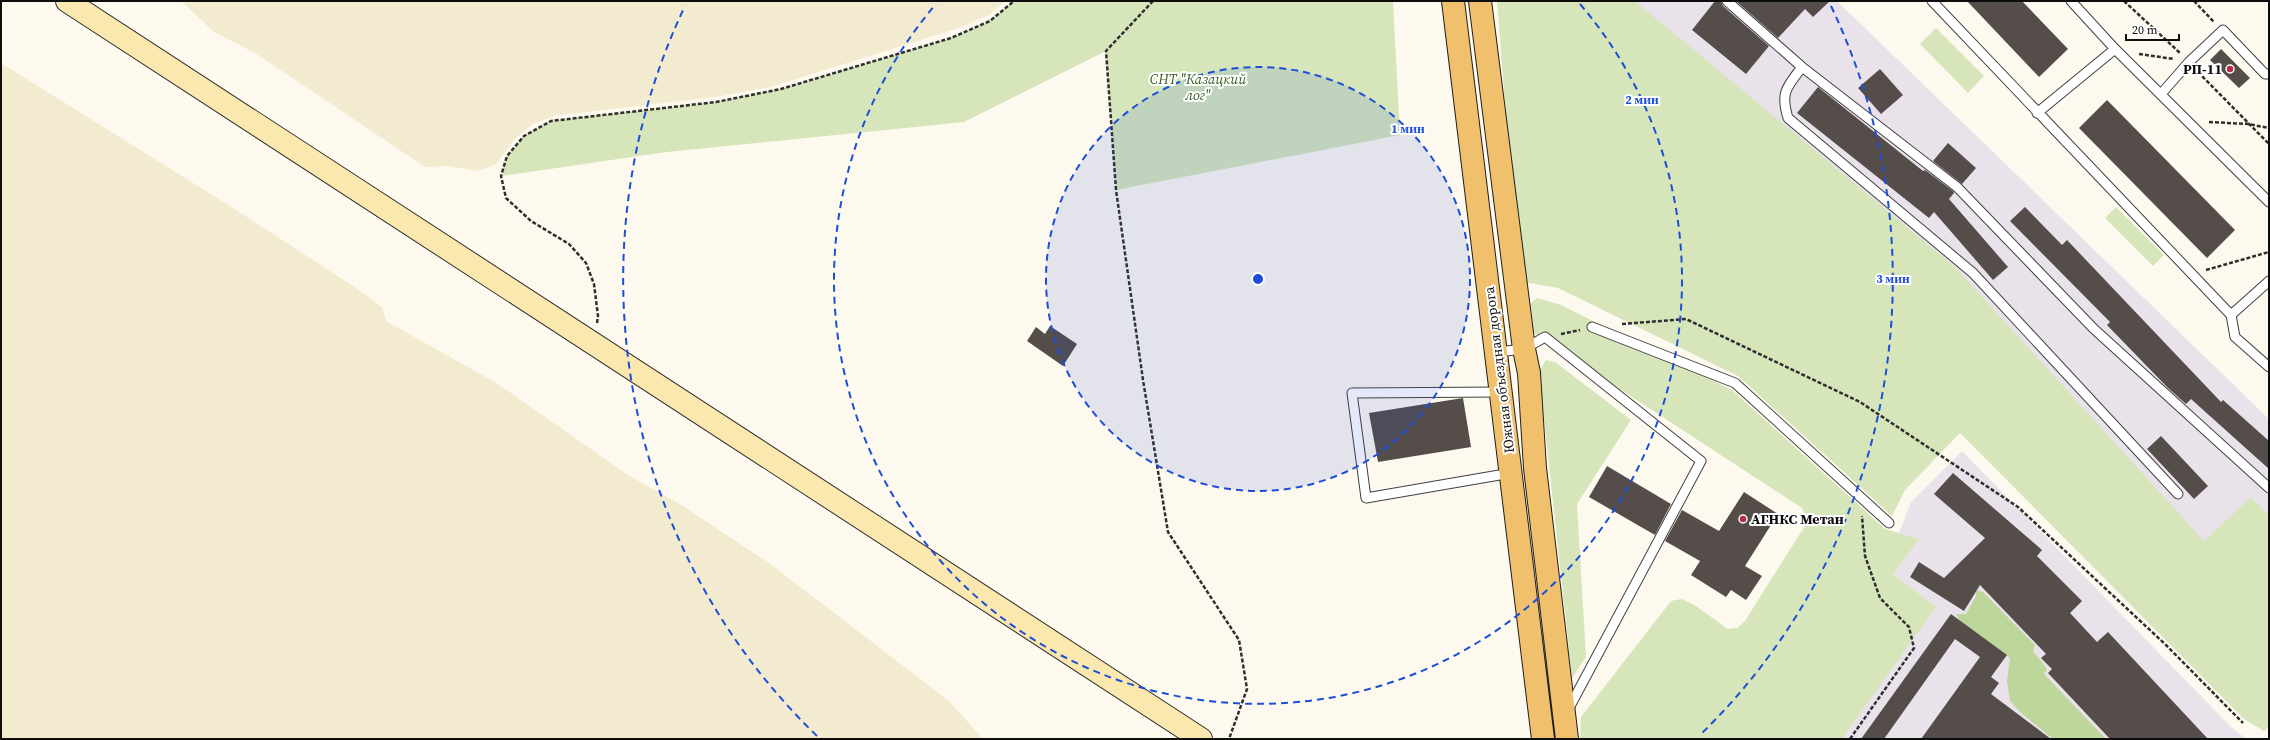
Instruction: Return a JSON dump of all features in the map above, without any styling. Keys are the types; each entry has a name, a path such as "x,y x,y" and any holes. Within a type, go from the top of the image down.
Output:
{"main road":[{"name":"Южная объездная дорога","path":"1453,1 1502,392 1543,739"},
{"name":"Южная объездная дорога","path":"1480,1 1524,348 1529,373 1535,468 1565,729"}],"street":[{"path":"67,1 1201,739"}],"lane":[{"path":"1727,1 1802,67 1957,187 2094,329 2269,488"},
{"path":"1932,1 2231,315 2235,337 2269,367"},
{"path":"2070,1 2115,49 2269,202"},
{"path":"2161,94 2189,62 2223,30 2265,74 2269,74"},
{"path":"2037,113 2115,49"},
{"path":"1802,67 1785,89 1783,102 1788,118 1973,273 2178,494"},
{"path":"2231,315 2269,281"},
{"path":"1592,327 1735,384 1889,523"},
{"path":"1497,352 1524,348 1545,337 1701,461 1565,729"},
{"path":"1502,392 1352,393 1366,498 1511,473"}],"path":[{"path":"593,344 598,316 594,284 586,263 569,244 531,221 506,198 501,176 503,169 507,156 524,136 551,121 716,102 781,89 951,38 990,21 1014,1"},
{"path":"1153,1 1106,51 1116,190 1143,380 1168,532 1239,640 1247,690 1229,739"},
{"path":"2124,1 2189,62 2269,144"},
{"path":"2194,1 2223,30"},
{"path":"2115,49 2189,62"},
{"path":"2188,122 2248,124 2269,128"},
{"path":"2192,275 2269,252"},
{"path":"1545,337 1592,327 1686,319 1860,402 2018,507 2166,645 2243,723"},
{"path":"1850,739 1914,648 1909,627 1880,598 1865,556 1861,498"}],"shaded area":[{"path":"181,1 1006,1 989,15 959,28 774,86 722,96 554,116 533,124 516,138 495,165 477,171 447,166 425,167 255,53 214,32"},
{"path":"1617,1 1837,1 2269,419 2269,628"},
{"path":"1,63 230,206 356,288 382,307 386,321 498,384 628,475 683,506 769,563 949,701 983,739 1,739"},
{"path":"1962,451 2231,727 2246,739 1842,739 1883,575 1911,502"}],"green space":[{"name":"СНТ \"Казацкий лог\"","path":"1014,1 1393,1 1400,135 1116,190 1106,51 964,122 667,152 501,176 507,156 524,136 551,121 716,102 781,89 951,38 990,21"},
{"path":"1497,1 1635,1 1955,267 2204,541 2251,497 2269,516 2269,726 2264,731 2244,719 1960,433 1905,490 1892,516 1738,376 1558,288 1519,281"},
{"path":"1936,28 1984,76 1968,93 1920,44"},
{"path":"2116,207 2164,255 2153,266 2105,218"},
{"path":"1537,298 1561,305 1732,390 1885,529 1919,539 1893,574 1936,607 1842,739 1580,739 1581,717 1671,601 1681,599 1693,604 1728,629 1737,628 1745,621 1806,524 1806,517 1802,508 1528,329 1530,304"},
{"path":"1546,360 1555,362 1631,420 1577,504 1586,657 1572,678 1539,372"},
{"path":"1976,590 1983,592 2035,645 2033,651 2047,669 2044,674 2106,739 2053,739 2020,712 2010,701 2007,681 2010,658 1960,621 1956,614 1966,614 1976,596"}],"building":[{"path":"1715,1 1721,1 1723,6 1769,46 1746,74 1692,30"},
{"path":"1736,1 1830,1 1813,17 1805,9 1778,38"},
{"path":"1967,1 2022,1 2068,49 2039,77"},
{"name":"РП-11","path":"2221,49 2250,78 2239,88 2210,60"},
{"path":"1880,69 1903,95 1881,114 1858,88"},
{"path":"1818,87 1923,171 1925,170 1953,191 1954,193 1949,199 2008,267 1993,280 1934,212 1929,218 1797,113"},
{"path":"2107,100 2235,230 2207,258 2079,128"},
{"path":"1948,143 1976,168 1962,184 1933,161"},
{"path":"2025,207 2062,245 2067,240 2221,402 2223,400 2269,441 2269,469 2191,399 2186,404 2168,388 2107,325 2110,322 2010,221"},
{"path":"1050,326 1077,344 1063,366 1027,341 1036,327 1045,334"},
{"path":"1463,398 1471,447 1378,462 1369,413"},
{"path":"2161,436 2208,486 2194,499 2147,449"},
{"path":"1607,466 1671,504 1655,535 1589,497"},
{"path":"1953,473 2042,550 2037,556 2082,601 2070,613 2097,642 2108,632 2208,739 2110,739 2048,673 2052,669 2041,658 2046,654 1980,585 1964,611 1910,577 1919,562 1944,578 1985,538 1934,494"},
{"path":"1744,492 1778,514 1745,566 1762,576 1746,600 1731,590 1726,597 1691,575 1700,561 1665,541 1682,510 1719,531"},
{"path":"1951,614 2007,655 1991,677 1999,683 1991,694 2051,739 1921,739 1980,657 1955,639 1884,739 1861,739"}],"place":[{"name":"РП-11","path":"2230,69"},
{"name":"АГНКС Метан","path":"1743,519"}]}
